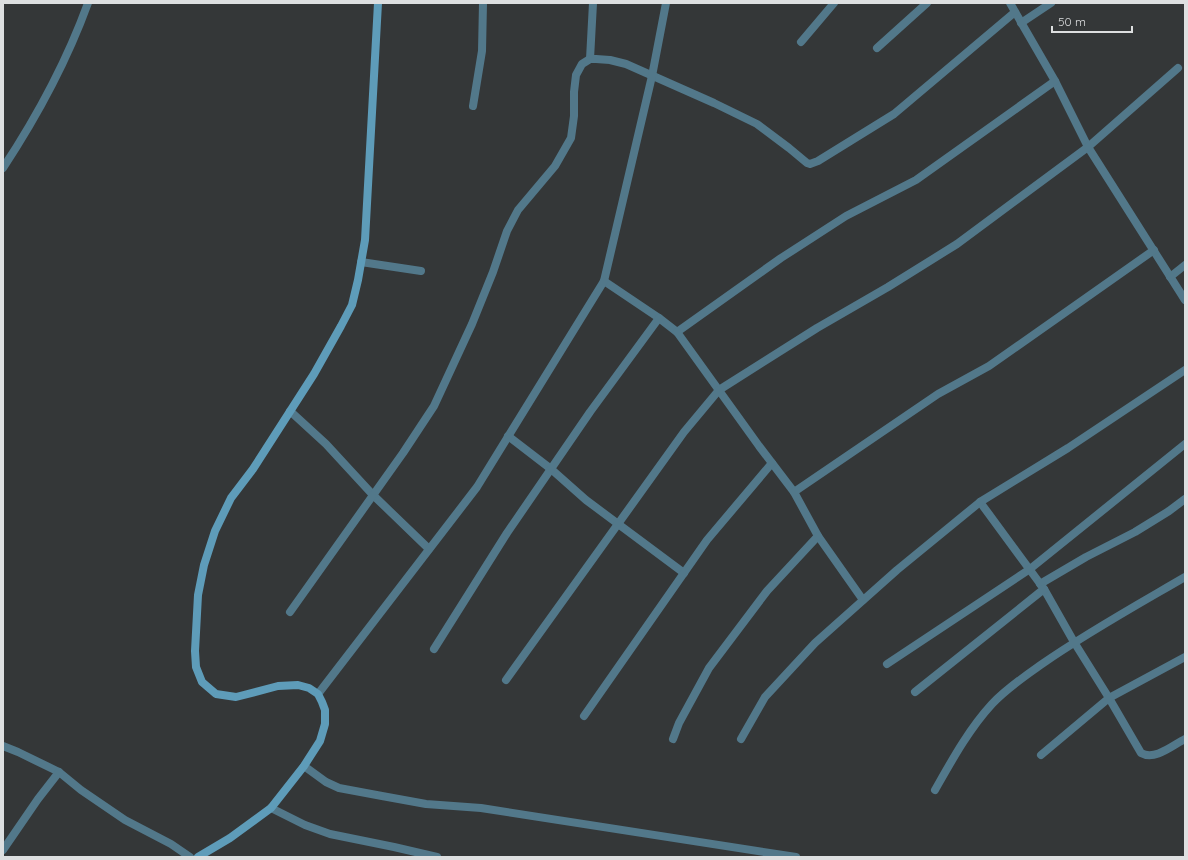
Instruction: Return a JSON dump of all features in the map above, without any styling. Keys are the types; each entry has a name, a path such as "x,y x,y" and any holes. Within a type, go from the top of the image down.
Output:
{"street":[{"path":"3,168 24,136 41,104 82,21 88,3"},
{"path":"198,857 230,838 271,808 304,766 320,741 325,724 325,710 318,694 308,688 298,685 278,686 236,697 216,694 202,682 196,668 195,651 198,595 204,566 215,531 231,498 252,469 314,374 352,304 365,240 378,3"},
{"path":"473,106 482,51 483,3"},
{"path":"590,58 594,3"},
{"path":"318,694 477,487 604,281 652,76 666,3"},
{"path":"801,42 834,3"},
{"path":"877,48 927,3"},
{"path":"1010,3 1055,81 1088,147 1185,300"},
{"path":"1021,23 1051,3"},
{"path":"290,612 403,453 434,406 472,324 493,272 507,230 518,210 555,166 571,138 574,116 576,75 582,64 590,58 610,60 626,64 757,124 806,163 810,164 818,161 894,114 1015,12"},
{"path":"506,680 684,432 719,390 817,328 958,244 1088,147 1178,68"},
{"path":"678,332 781,258 840,220 916,180 1055,81"},
{"path":"794,492 938,394 990,366 1154,250"},
{"path":"361,262 421,271"},
{"path":"1170,277 1185,265"},
{"path":"604,281 660,318 678,332 794,492 818,536 863,600"},
{"path":"434,648 508,533 590,412 660,318"},
{"path":"741,739 765,697 815,643 863,600 980,502 1068,448 1185,370"},
{"path":"290,411 326,444 373,495 429,549"},
{"path":"508,436 551,469 586,500 684,573"},
{"path":"887,664 1030,569 1185,444"},
{"path":"584,716 707,540 772,463"},
{"path":"915,692 1042,586 1086,557 1135,532 1169,511 1185,499"},
{"path":"980,502 1042,586 1074,642 1141,752 1145,755 1151,756 1185,738"},
{"path":"673,738 709,668 767,591 818,536"},
{"path":"935,790 961,745 992,704 1010,687 1074,642 1185,577"},
{"path":"1041,755 1109,698 1185,657"},
{"path":"3,746 58,772 81,790 125,820 170,844 190,857"},
{"path":"304,766 326,782 339,788 382,796 426,804 481,808 796,857"},
{"path":"3,850 58,772"},
{"path":"271,808 305,825 330,834 437,857"}]}
